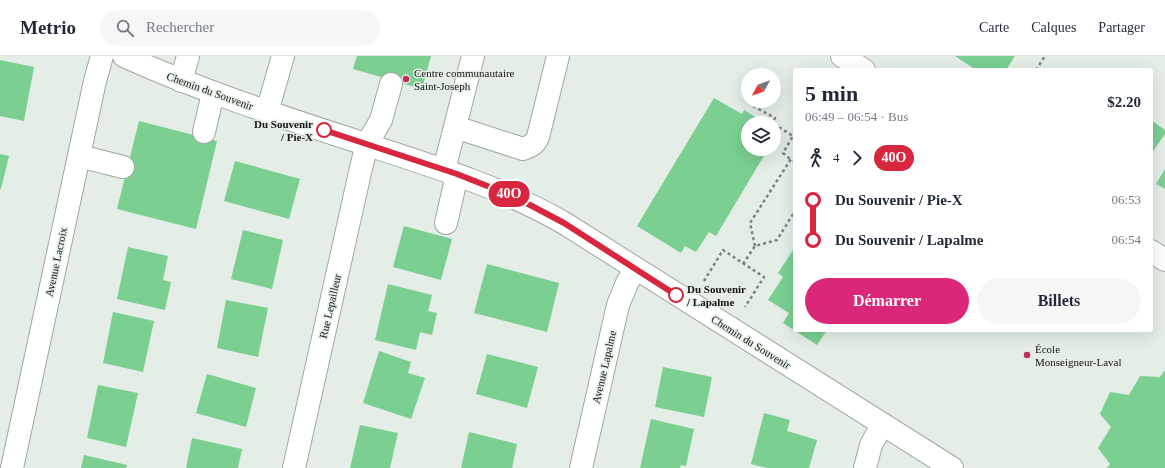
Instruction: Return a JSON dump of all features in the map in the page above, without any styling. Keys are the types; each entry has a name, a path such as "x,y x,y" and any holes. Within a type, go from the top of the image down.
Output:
{"street":[{"name":"Avenue Lacroix","path":"12,468 95,81 102,56"},
{"path":"181,81 188,56"},
{"path":"267,112 283,56"},
{"path":"446,223 455,127 473,56"},
{"path":"455,127 524,149 530,147 538,137 558,56"},
{"path":"842,56 861,68"},
{"name":"Chemin du Souvenir","path":"132,58 181,81 213,93 451,172 509,194 542,210 952,468"},
{"name":"Rue Lepailleur","path":"294,468 367,144 381,120 391,84"},
{"path":"204,132 213,93"},
{"path":"79,156 123,167"},
{"path":"1153,252 1165,260"},
{"name":"Avenue Lapalme","path":"581,468 618,305 627,283 635,269"},
{"path":"865,468 871,446 882,424"}],"path":[{"path":"1037,68 1045,56"},
{"path":"757,108 771,116"},
{"path":"781,128 793,134"},
{"path":"755,246 750,223 791,159 783,153 793,137"},
{"path":"743,264 755,246 777,240 793,214"},
{"path":"701,285 723,250 764,277 742,311"}],"building":[{"name":"Centre communautaire Saint-Joseph","path":"357,56 431,56 422,89 353,69"},
{"path":"955,56 1015,56 1007,68 973,68"},
{"path":"0,60 34,67 24,121 0,116"},
{"path":"714,98 742,114 744,110 754,116 741,116 741,156 764,156 716,236 709,232 696,252 685,246 681,253 637,226"},
{"path":"139,121 217,141 196,229 117,209"},
{"path":"1153,121 1165,130 1165,134 1153,151"},
{"path":"0,154 9,156 1,189 0,189"},
{"path":"235,161 300,179 289,219 224,201"},
{"path":"1165,169 1165,189 1156,184"},
{"path":"404,226 452,239 441,280 393,267"},
{"path":"243,230 283,240 272,289 231,279"},
{"path":"128,247 168,256 163,280 171,282 165,310 117,299"},
{"path":"793,250 793,329 783,323 789,313 768,300 783,277 778,273"},
{"path":"487,264 559,283 547,332 474,313"},
{"path":"388,284 432,295 428,311 437,313 432,335 420,332 416,350 375,340"},
{"path":"226,300 268,308 258,357 217,348"},
{"path":"113,312 154,321 143,372 103,363"},
{"path":"797,332 826,332 817,345"},
{"path":"379,351 411,362 408,373 425,378 411,419 363,403"},
{"path":"487,354 538,367 527,408 476,394"},
{"path":"663,367 712,377 704,417 655,407"},
{"path":"1165,370 1165,468 1107,468 1110,464 1098,448 1111,427 1100,414 1110,392 1129,395 1140,376 1160,377"},
{"path":"207,374 256,388 246,427 196,413"},
{"path":"98,385 138,393 126,447 87,438"},
{"path":"764,413 790,420 787,431 817,440 809,468 767,468 751,464"},
{"path":"651,419 694,429 686,466 681,465 680,468 640,468"},
{"path":"360,425 398,433 390,468 350,468"},
{"path":"469,432 517,444 512,468 461,468"},
{"path":"192,438 242,449 238,468 186,468"},
{"path":"84,455 127,465 126,468 81,468"}],"bus line":[{"name":"40O","path":"324,130 457,174 515,197 564,223 676,295"}],"place":[{"name":"Centre communautaire Saint-Joseph","path":"406,79"},
{"name":"Du Souvenir / Pie-X","path":"324,130"},
{"name":"Du Souvenir / Lapalme","path":"676,295"},
{"name":"École Monseigneur-Laval","path":"1027,355"}]}
